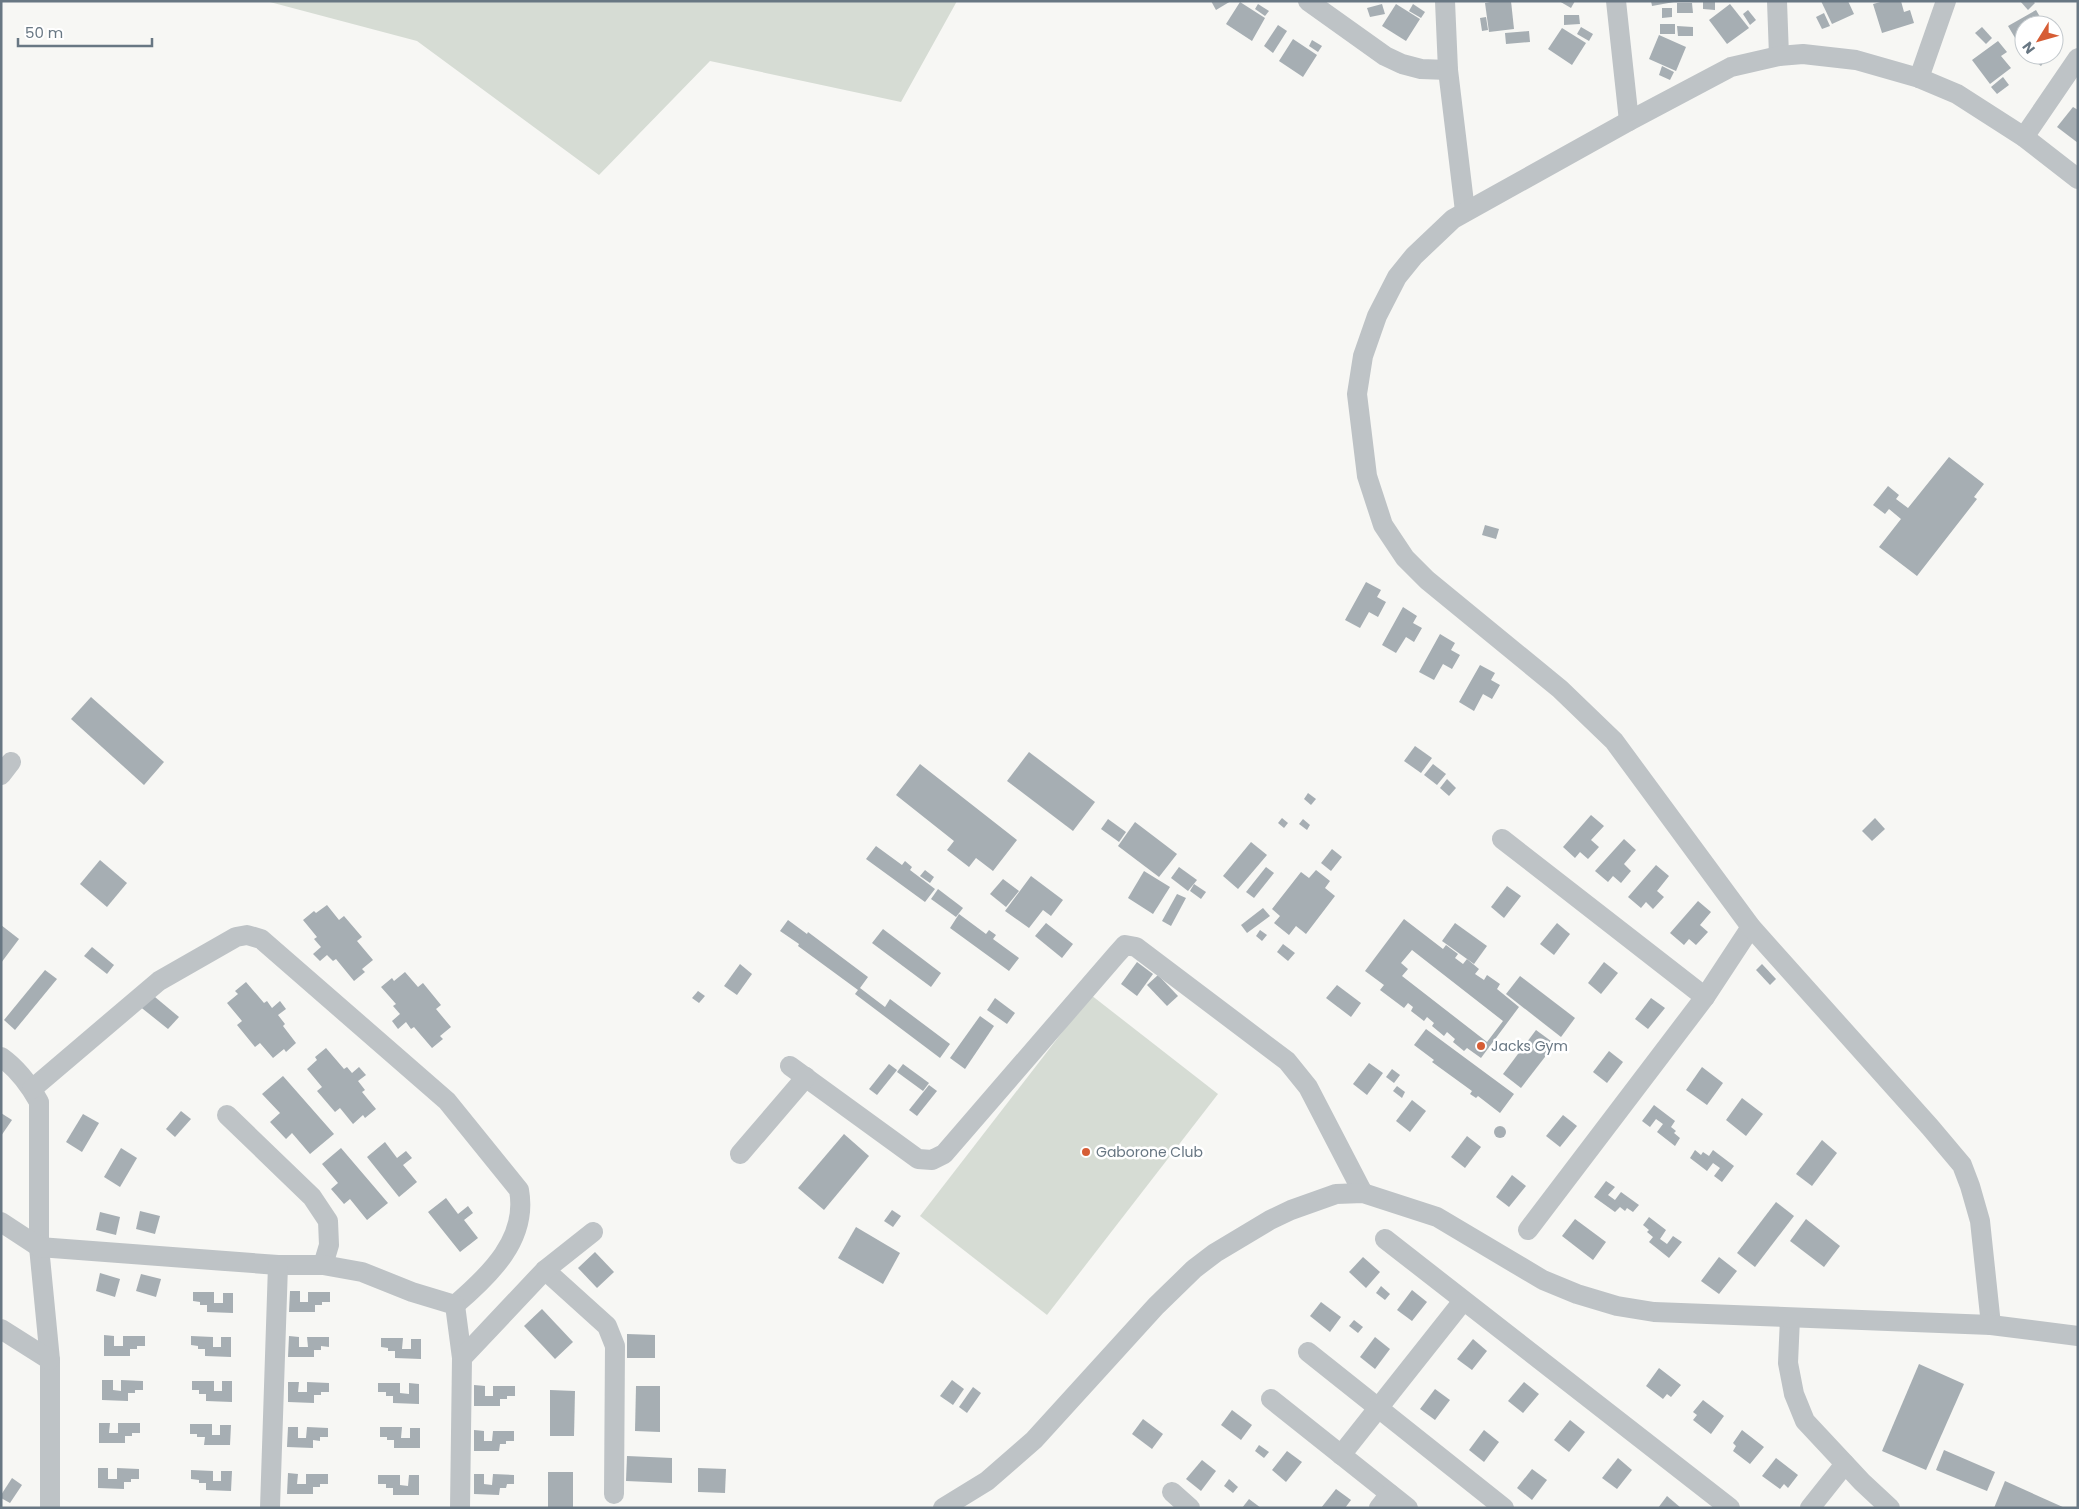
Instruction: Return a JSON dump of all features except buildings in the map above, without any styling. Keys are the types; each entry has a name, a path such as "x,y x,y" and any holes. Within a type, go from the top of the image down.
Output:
{"street":[{"path":"1308,1 1385,56 1402,64 1421,69 1448,70"},
{"path":"1445,1 1448,70 1465,211"},
{"path":"1616,1 1629,121"},
{"path":"1777,1 1779,56"},
{"path":"1919,78 1946,1"},
{"path":"1991,1325 1980,1221 1962,1165 1930,1126 1751,927 1614,742 1560,688 1427,580 1405,558 1383,525 1367,476 1360,432 1357,394 1363,356 1377,316 1397,277 1433,237 1465,211 1731,67 1779,56 1803,54 1856,60 1919,78 1957,94 2024,138 2078,179"},
{"path":"2024,138 2078,58"},
{"path":"1502,839 1705,997"},
{"path":"1528,1230 1705,997 1751,927"},
{"path":"32,1088 159,982 236,936 248,935 261,939 447,1101 519,1190 522,1206 516,1235 486,1277 456,1305"},
{"path":"790,1066 918,1159 932,1160 944,1154 1126,945 1136,948 1287,1061 1308,1087 1363,1193"},
{"path":"1,1057 22,1076 32,1088 39,1102 39,1247 50,1360 50,1508"},
{"path":"740,1154 806,1077"},
{"path":"227,1115 312,1197 328,1221 329,1246 323,1265"},
{"path":"943,1508 987,1481 1034,1440 1156,1306 1201,1264 1215,1253 1291,1210 1336,1194 1363,1193 1436,1217 1543,1280 1576,1294 1616,1306 1654,1312 1991,1325 2078,1336"},
{"path":"1,1222 39,1247 278,1265 323,1265 362,1272 412,1292 456,1305"},
{"path":"462,1358 545,1270 592,1232"},
{"path":"1385,1239 1730,1508"},
{"path":"270,1508 278,1265"},
{"path":"545,1270 607,1326 612,1336 615,1346 614,1494"},
{"path":"1341,1455 1463,1301"},
{"path":"456,1305 462,1358 460,1508"},
{"path":"1790,1318 1788,1363 1794,1394 1805,1421 1890,1508"},
{"path":"1,1329 50,1360"},
{"path":"1308,1352 1504,1508"},
{"path":"1270,1398 1341,1455 1384,1501 1408,1508"},
{"path":"1810,1508 1845,1464"},
{"path":"1172,1492 1190,1508"}],"shaded area":[{"path":"266,1 957,1 901,102 710,61 599,175 417,41"},
{"path":"1091,995 1218,1094 1047,1315 920,1216"}],"place":[{"name":"Jacks Gym","path":"1481,1046"},
{"name":"Gaborone Club","path":"1086,1152"}]}
